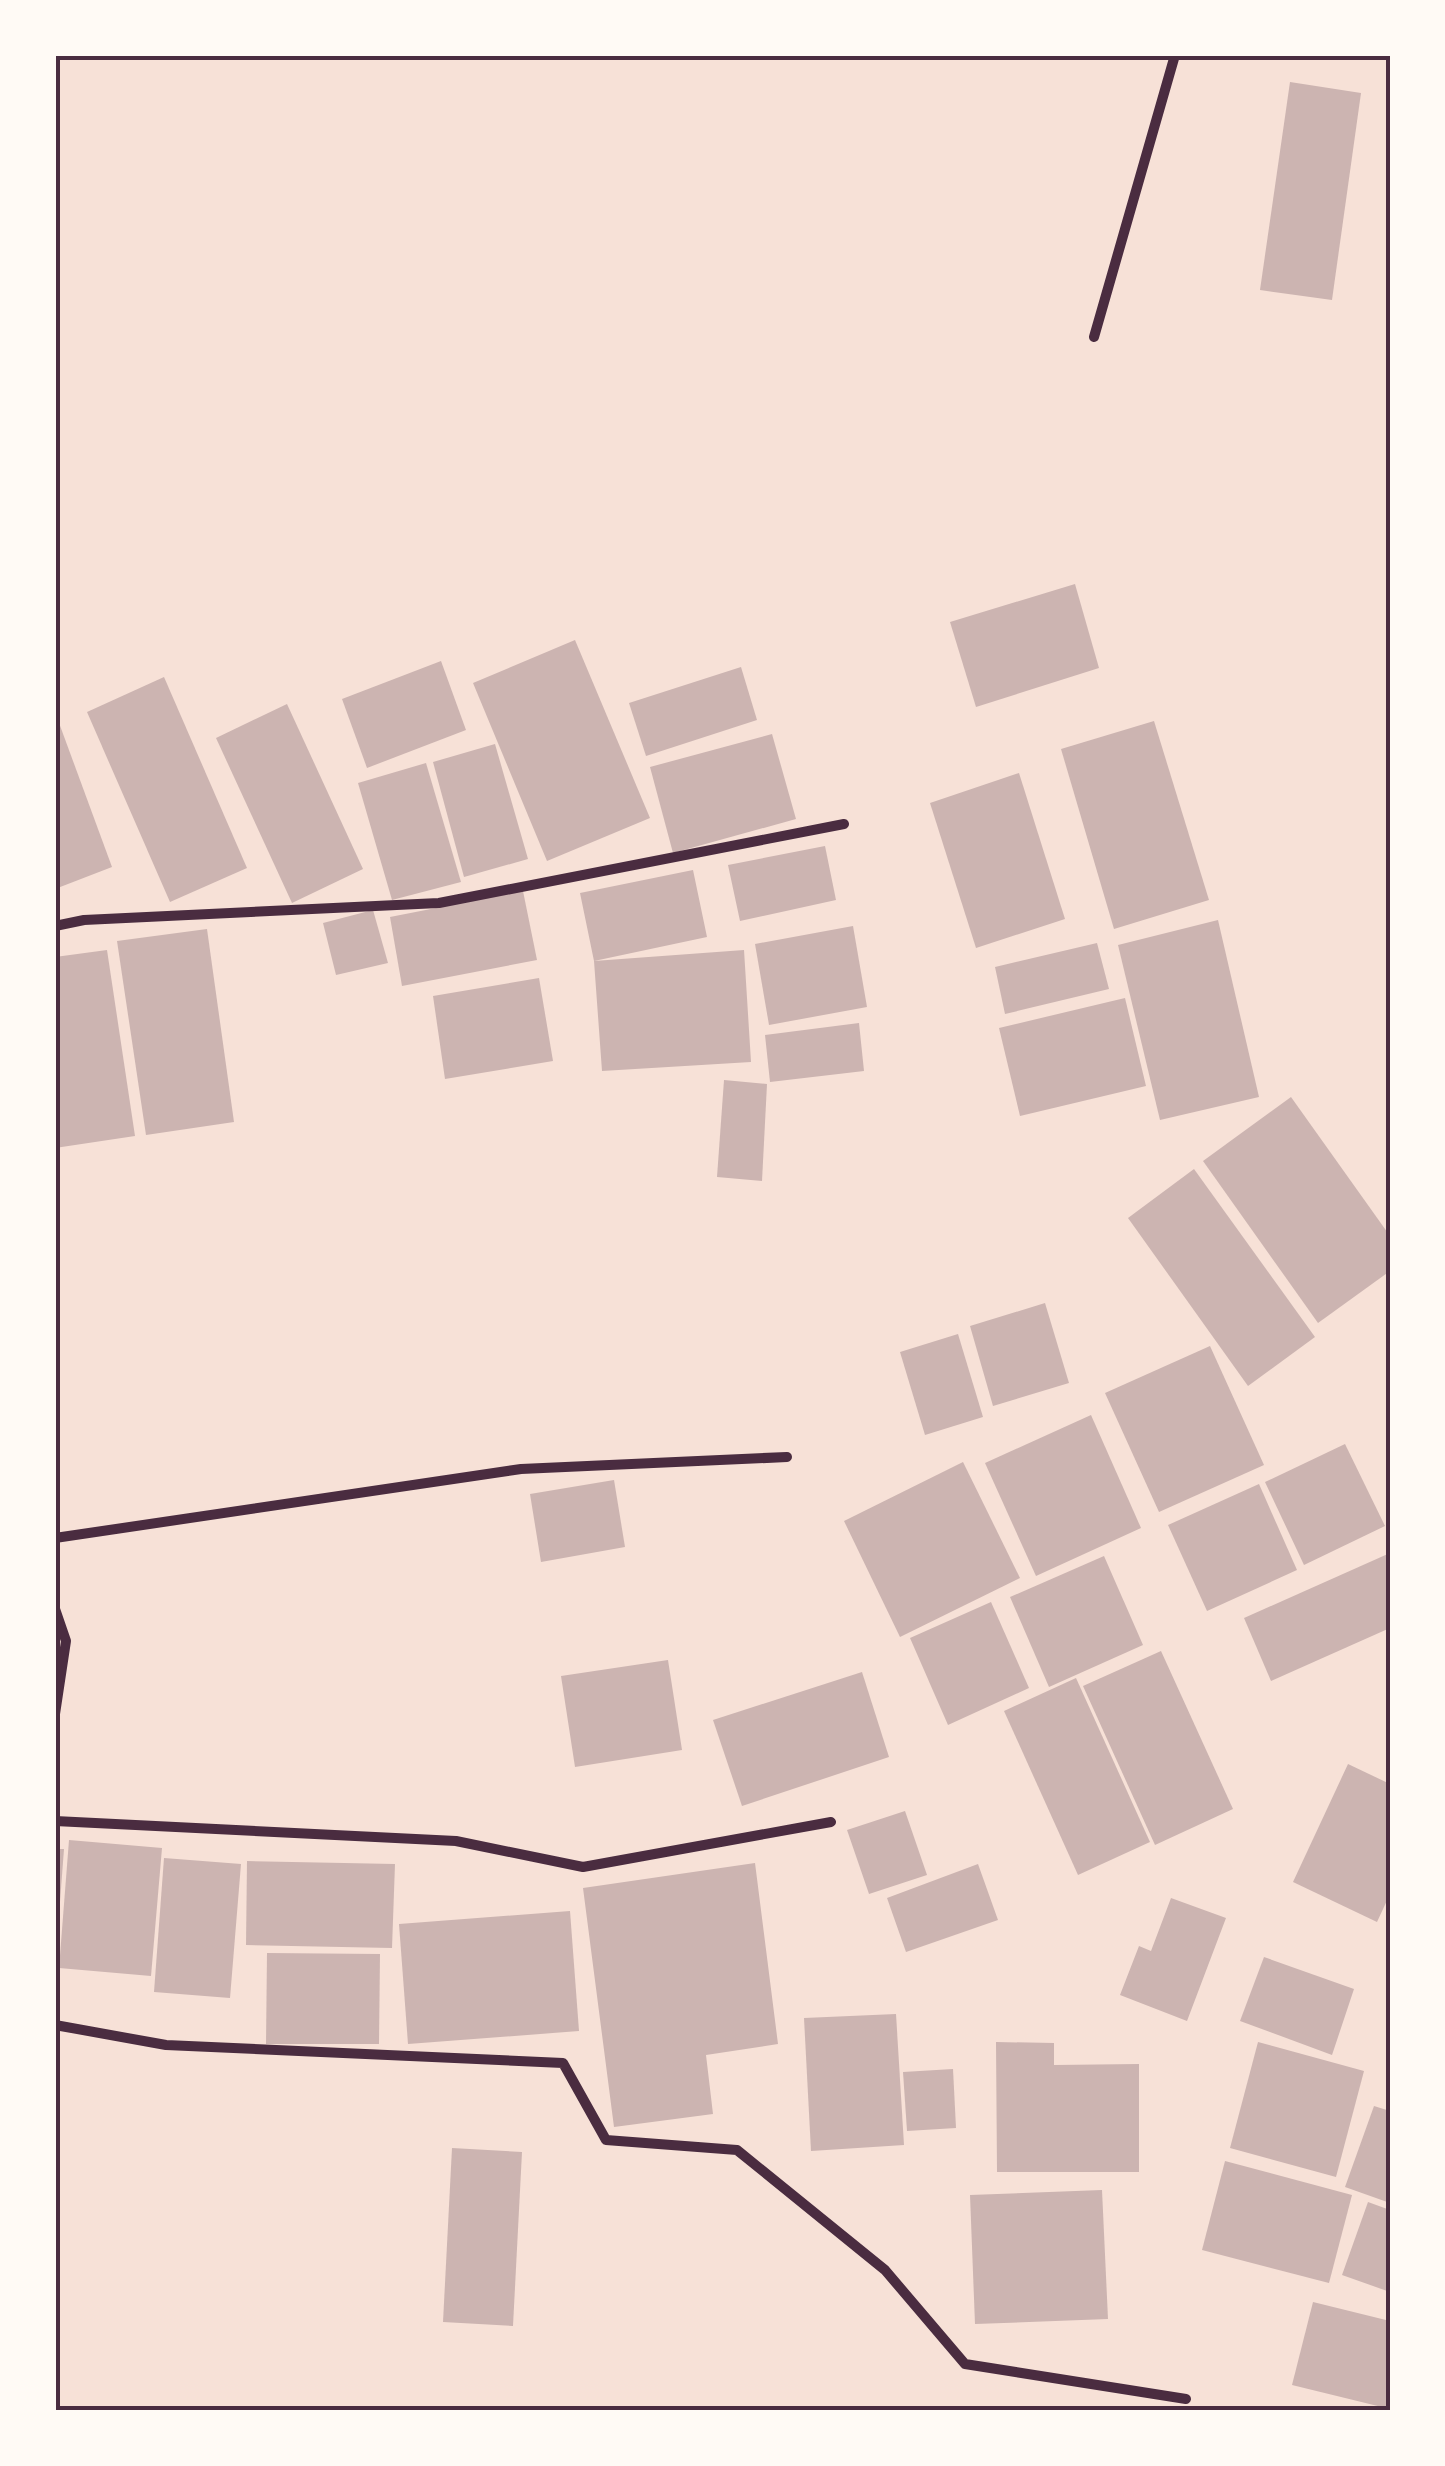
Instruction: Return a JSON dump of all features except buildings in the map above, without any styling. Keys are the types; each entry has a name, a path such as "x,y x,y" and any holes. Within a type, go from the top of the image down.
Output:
{"street":[{"path":"1094,337 1176,55"},
{"path":"55,926 84,920 439,903 844,824"},
{"path":"55,1538 521,1469 786,1456"},
{"path":"55,1609 66,1640 55,1714"},
{"path":"55,1821 456,1841 582,1867 831,1822"},
{"path":"55,2025 166,2045 563,2063 606,2140 737,2150 885,2270 965,2364 1186,2399"}]}
